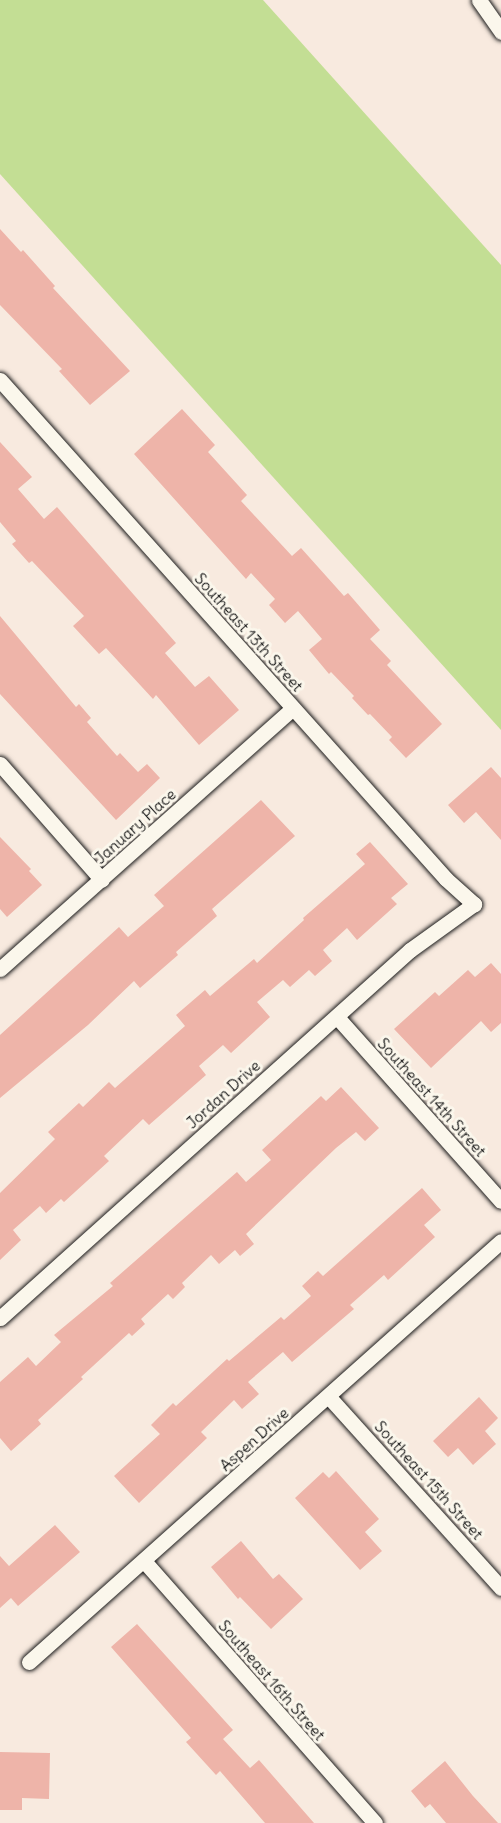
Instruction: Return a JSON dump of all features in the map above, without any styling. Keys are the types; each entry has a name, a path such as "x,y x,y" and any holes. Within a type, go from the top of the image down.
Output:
{"street":[{"path":"479,0 501,32"},
{"name":"Southeast 13th Street","path":"3,389 446,879 474,904"},
{"name":"January Place","path":"0,969 293,708"},
{"path":"0,764 102,880"},
{"name":"Jordan Drive","path":"0,1318 410,950 474,904"},
{"name":"Southeast 14th Street","path":"337,1017 501,1201"},
{"name":"Aspen Drive","path":"29,1662 501,1241"},
{"name":"Southeast 15th Street","path":"329,1396 501,1587"},
{"name":"Southeast 16th Street","path":"144,1561 375,1823"}],"green space":[{"path":"0,0 263,0 501,265 501,730 0,174"}],"building":[{"path":"0,229 21,252 23,250 55,286 53,288 130,371 90,405 59,371 62,369 0,305"},
{"path":"182,409 215,445 208,452 247,495 241,501 292,556 301,548 344,596 348,593 380,630 370,639 391,661 387,665 442,724 406,758 389,740 392,737 370,714 368,715 352,698 354,696 331,672 329,674 309,650 322,639 298,611 285,623 269,605 275,599 251,573 246,579 134,454"},
{"path":"0,442 32,477 18,489 44,519 57,507 176,643 165,653 195,687 209,676 239,710 199,745 156,695 153,699 106,648 99,654 73,626 84,616 32,561 29,563 12,544 16,541 0,522"},
{"path":"0,616 76,707 79,704 91,718 87,722 117,756 120,753 138,772 147,764 160,778 116,820 0,694"},
{"path":"491,767 501,778 501,840 476,812 464,823 448,805"},
{"path":"261,800 295,836 212,909 217,916 176,952 178,955 140,988 134,981 88,1025 0,1098 0,1035 119,927 128,937 164,906 154,895"},
{"path":"0,837 31,869 29,871 42,885 7,917 0,909"},
{"path":"370,842 408,884 391,898 397,904 357,940 347,928 323,950 332,961 315,976 309,970 290,987 283,980 257,1002 270,1017 231,1053 223,1045 199,1066 206,1075 149,1125 143,1119 104,1156 109,1161 64,1202 61,1199 46,1213 40,1206 13,1230 21,1240 0,1260 0,1193 55,1139 48,1132 79,1103 83,1107 109,1082 115,1088 185,1026 176,1015 205,990 210,996 254,959 257,963 304,920 303,918 365,864 356,854"},
{"path":"491,963 501,974 501,1023 491,1032 481,1021 431,1068 394,1029 435,992 439,996 468,970 475,977"},
{"path":"341,1087 379,1128 365,1141 356,1132 336,1148 246,1234 254,1244 240,1256 235,1250 219,1264 211,1255 182,1283 185,1287 173,1299 168,1294 141,1319 145,1324 132,1336 129,1333 81,1377 83,1379 38,1420 41,1424 11,1451 0,1438 0,1382 28,1357 36,1366 61,1342 54,1335 113,1286 110,1283 237,1172 246,1182 271,1160 262,1150 321,1096 326,1101"},
{"path":"422,1188 441,1210 424,1225 435,1237 388,1280 384,1275 350,1305 354,1309 292,1362 283,1352 248,1382 259,1394 242,1409 234,1400 201,1432 207,1438 139,1503 114,1476 160,1434 151,1425 173,1403 176,1406 227,1359 229,1361 281,1317 284,1320 311,1296 302,1286 318,1271 323,1276"},
{"path":"479,1397 498,1418 485,1431 496,1444 473,1465 458,1448 448,1457 433,1441"},
{"path":"336,1471 379,1519 365,1532 382,1551 360,1570 295,1498 323,1472 329,1478"},
{"path":"55,1525 80,1552 18,1606 11,1598 0,1608 0,1556 9,1566"},
{"path":"241,1541 273,1579 279,1574 303,1599 271,1629 240,1597 238,1599 211,1567"},
{"path":"137,1624 233,1730 223,1739 250,1768 259,1760 314,1823 265,1823 220,1771 216,1775 186,1742 191,1738 111,1647"},
{"path":"0,1752 50,1753 49,1799 22,1798 22,1810 0,1810"},
{"path":"445,1761 498,1823 446,1823 430,1804 425,1808 411,1791"}]}
